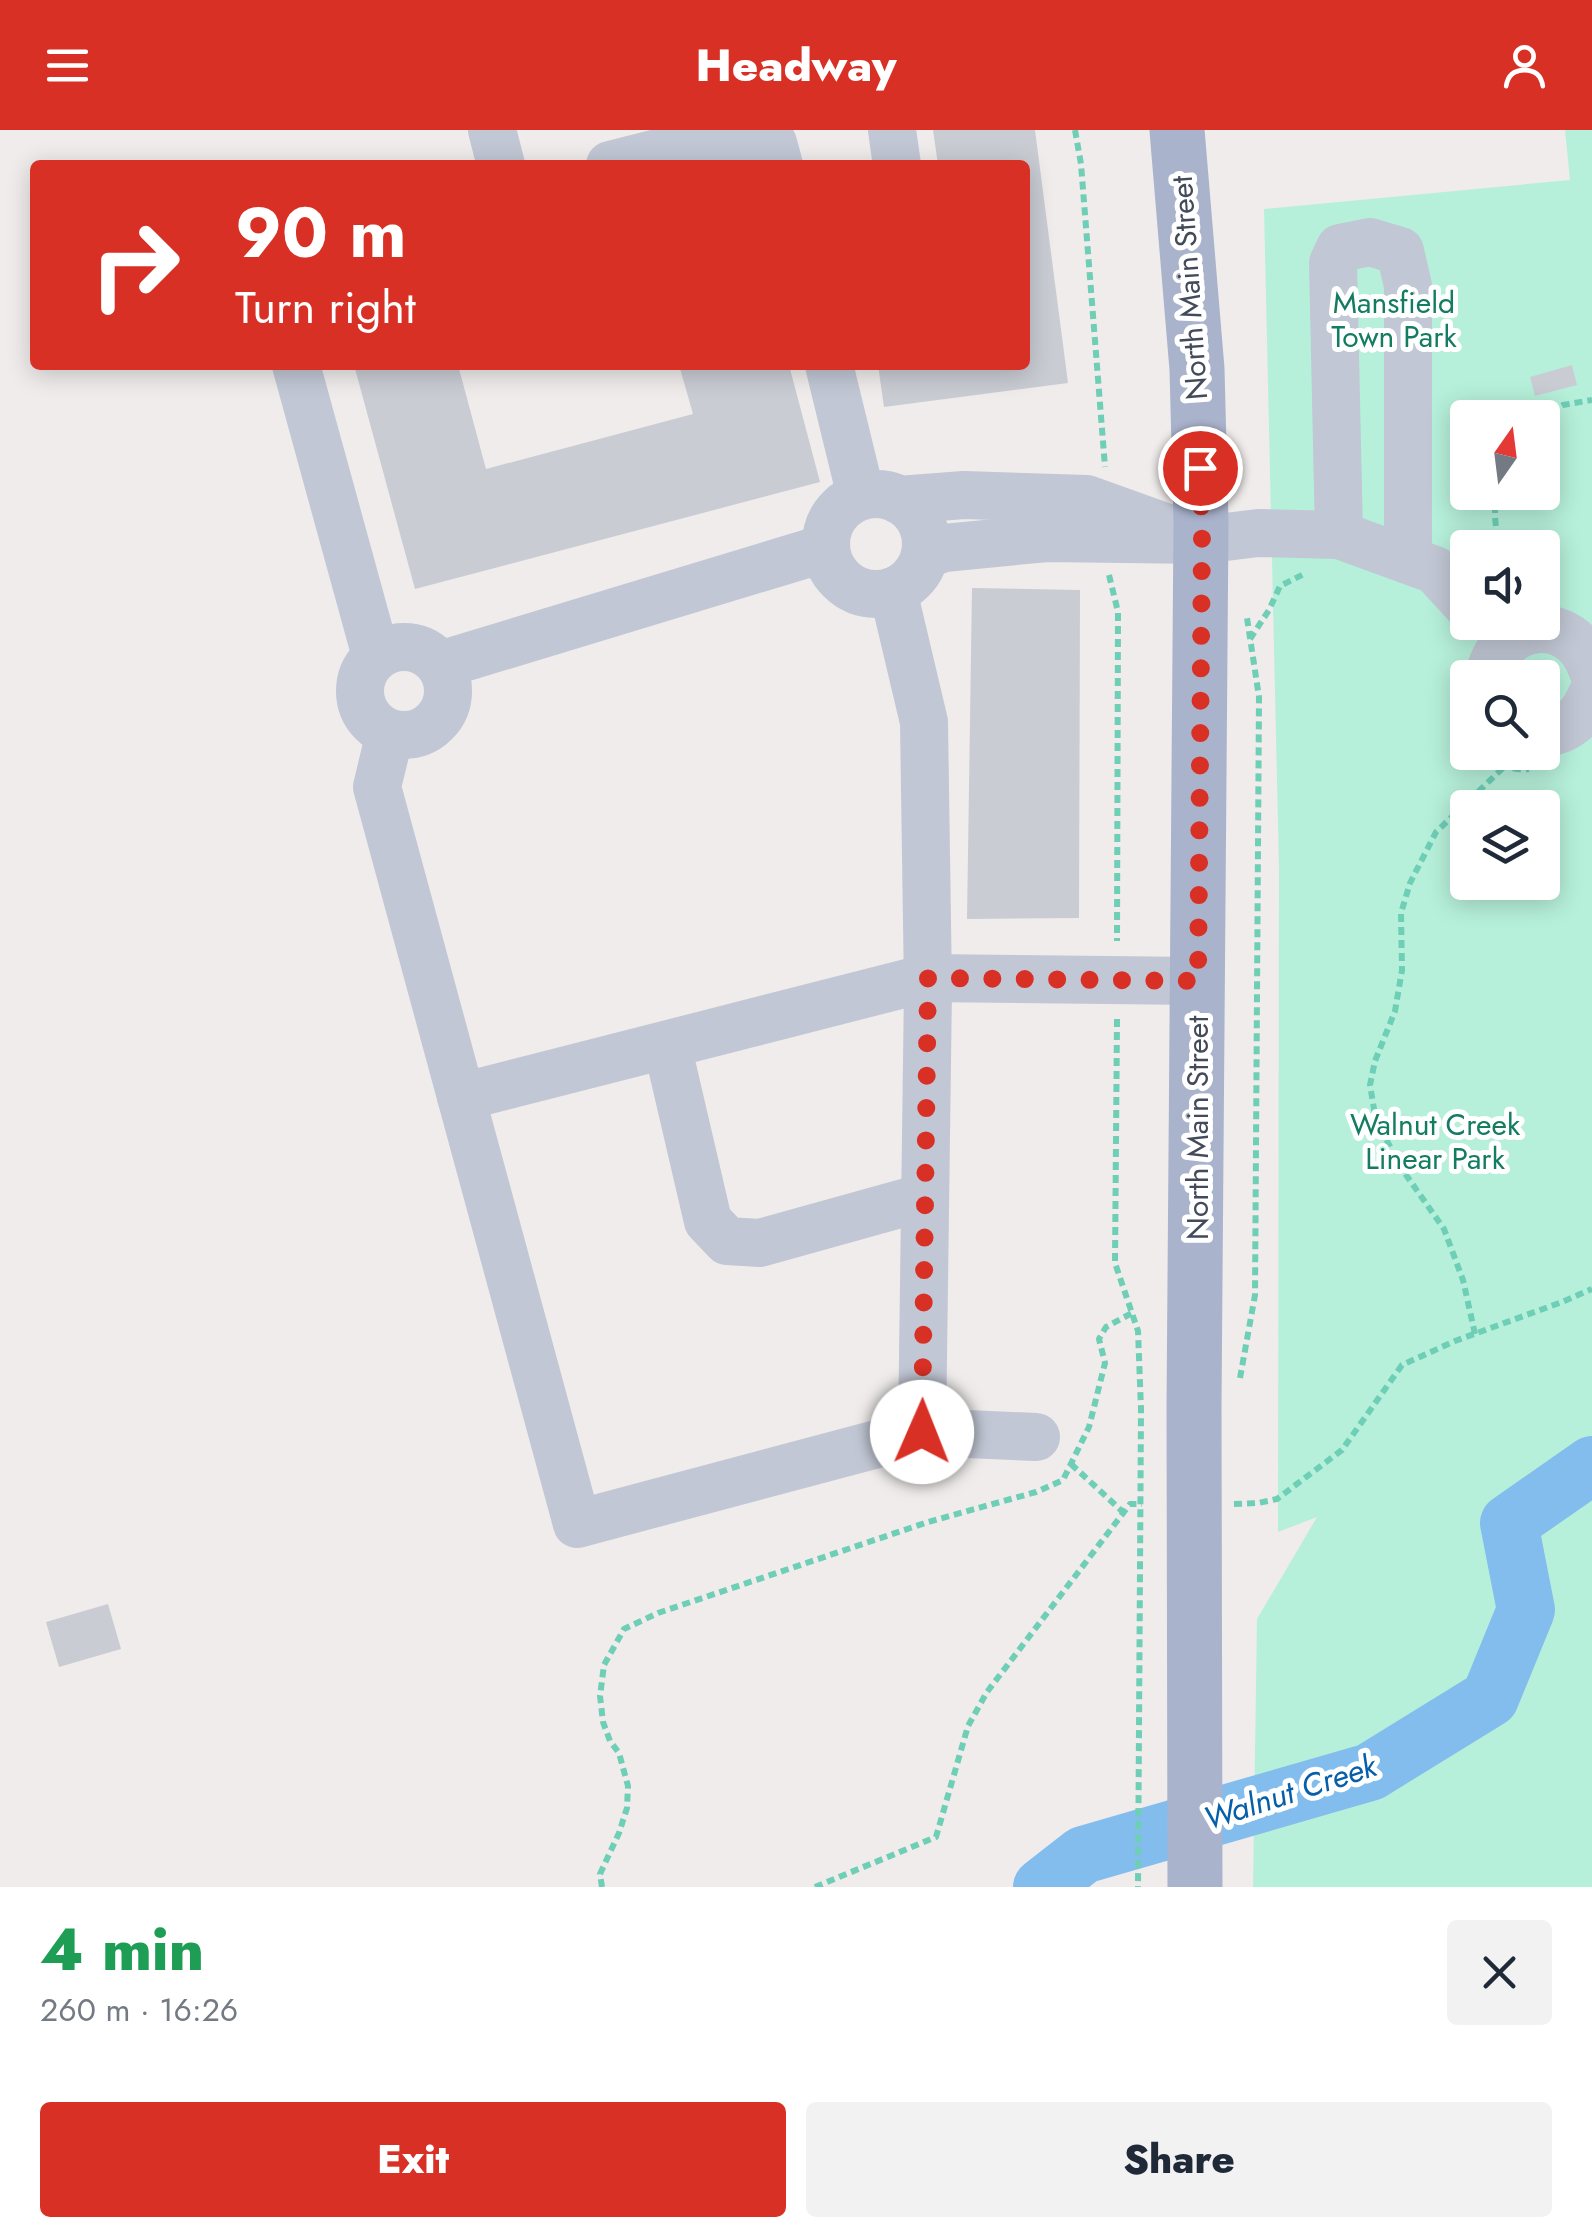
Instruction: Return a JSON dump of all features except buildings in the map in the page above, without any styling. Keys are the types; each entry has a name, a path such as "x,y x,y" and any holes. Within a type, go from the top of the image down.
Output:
{"main road":[{"name":"North Main Street","path":"1177,130 1197,369 1202,540 1198,981 1216,1397 1196,1887"}],"lane":[{"path":"492,130 501,160"},
{"path":"892,130 897,160"},
{"path":"624,151 726,136 773,143 778,160"},
{"path":"1338,534 1333,263 1340,248 1370,242 1400,251 1408,286 1408,560"},
{"path":"297,370 376,656"},
{"path":"831,370 880,498 914,512 926,538 919,570 908,583 877,594 860,592 834,572 826,548 828,526 847,503 880,498 964,495 1087,499 1107,522"},
{"path":"925,555 944,548 1048,538 1107,522 1202,540 1258,533 1338,534 1435,570 1450,586"},
{"path":"440,666 826,548"},
{"path":"893,591 924,722 928,978 922,1432"},
{"path":"1484,659 1516,635 1548,629 1578,644 1592,669"},
{"path":"402,647 416,648 440,666 448,693 438,720 428,728 402,736 378,728 368,718 359,694 361,680 376,656 402,647"},
{"path":"1560,729 1578,719 1592,694"},
{"path":"390,733 377,787 577,1524 922,1432 1053,1450"},
{"path":"461,1097 928,978 1198,981"},
{"path":"667,1044 708,1221 726,1241 760,1243 925,1197"}],"path":[{"path":"1075,130 1101,401 1109,578 1118,612 1116,1262 1138,1331 1141,1410 1138,1887"},
{"path":"1560,407 1592,400"},
{"path":"1250,640 1280,586 1307,573"},
{"path":"1216,1397 1256,1295 1259,697 1246,612"},
{"path":"1475,1334 1463,1280 1444,1230 1404,1172 1376,1120 1370,1085 1397,997 1402,970 1401,914 1410,883 1436,832 1501,770"},
{"path":"1053,1450 1089,1428 1105,1363 1099,1339 1106,1327 1132,1312"},
{"path":"1053,1450 1124,1512"},
{"path":"602,1887 600,1874 627,1808 628,1786 619,1753 603,1722 600,1696 604,1665 624,1630 658,1612 928,1522 1036,1492 1063,1480 1053,1450"}],"green space":[{"path":"1565,130 1592,130 1592,1887 1253,1887 1257,1619 1317,1517 1278,1532 1279,867 1264,209 1570,180"}],"waterway":[{"name":"Walnut Creek","path":"1042,1887 1083,1855 1370,1772 1490,1698 1526,1610 1509,1523 1592,1465"}],"route":[{"path":"922,1432 928,978 1198,981 1200,468"}],"park label":[{"name":"Mansfield Town Park","path":"1394,319"},
{"name":"Walnut Creek Linear Park","path":"1435,1141"}]}
